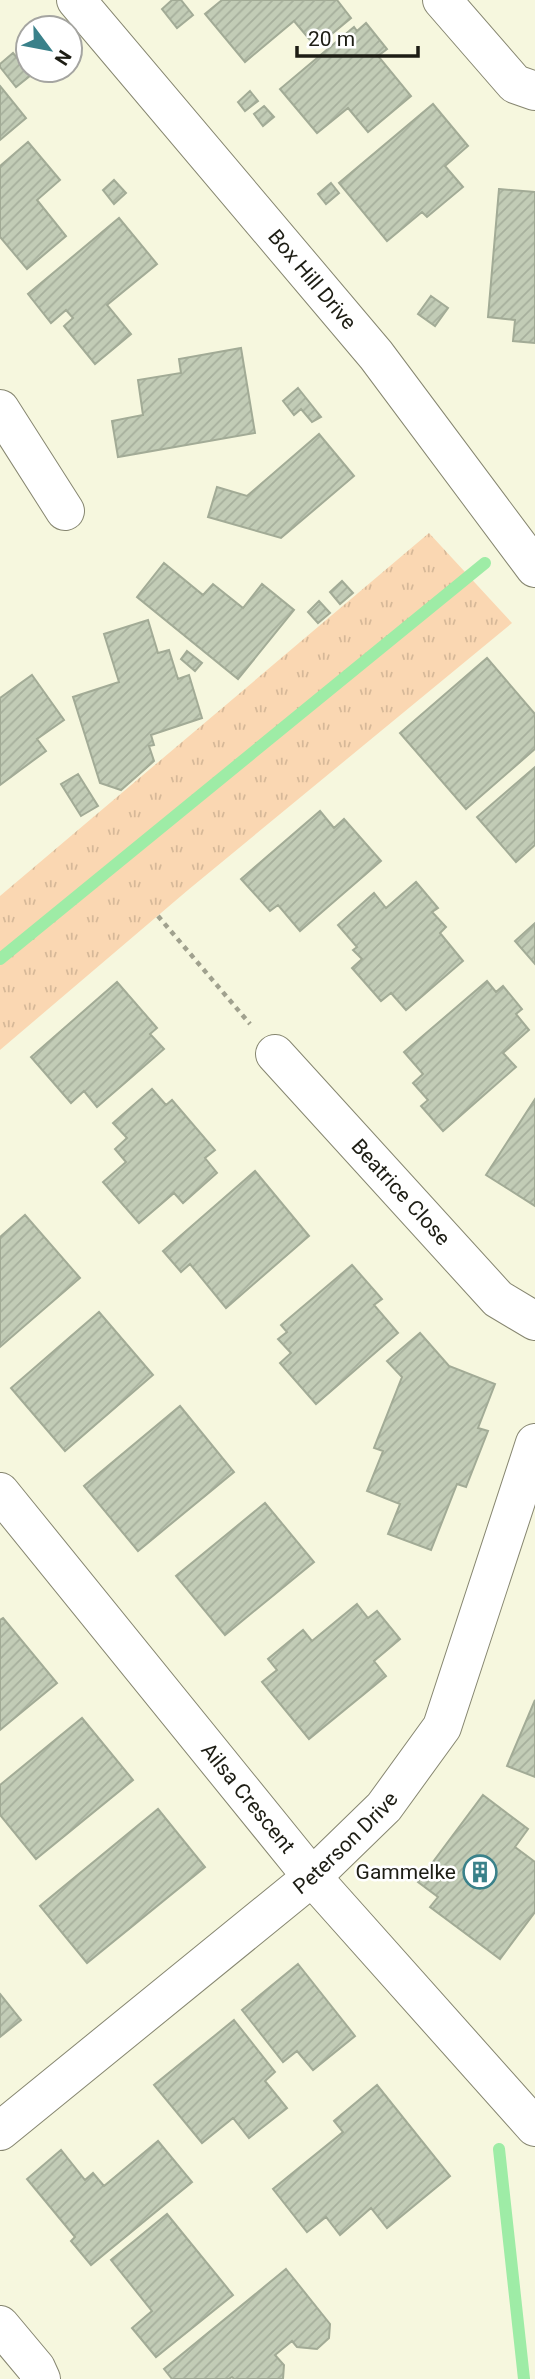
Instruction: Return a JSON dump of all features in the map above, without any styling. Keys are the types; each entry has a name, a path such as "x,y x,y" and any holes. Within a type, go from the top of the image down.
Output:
{"street":[{"name":"Box Hill Drive","path":"76,0 376,355 535,568"},
{"path":"442,0 515,84 535,91"},
{"path":"0,409 65,511"},
{"name":"Beatrice Close","path":"275,1054 498,1299 535,1321"},
{"name":"Peterson Drive","path":"0,2131 312,1877 384,1807 442,1727 535,1443"},
{"name":"Ailsa Crescent","path":"0,1492 312,1877 535,2127"},
{"path":"0,2325 36,2368 41,2379"}],"path":[{"path":"158,916 245,1018"}],"green space":[{"path":"429,533 512,623 188,890 0,1050 0,896"}],"building":[{"path":"172,0 181,0 193,15 177,28 162,9"},
{"path":"222,0 337,0 351,18 316,47 294,21 245,62 205,14"},
{"path":"366,23 387,49 378,56 411,96 368,132 348,108 317,133 280,89 354,27 357,31"},
{"path":"13,53 14,84 20,84 16,87 0,64"},
{"path":"0,86 26,118 0,140"},
{"path":"250,91 258,101 245,111 238,102"},
{"path":"433,104 468,146 445,166 463,187 427,217 422,212 387,241 339,183"},
{"path":"264,106 274,117 263,126 254,114"},
{"path":"28,142 60,180 37,200 66,236 27,269 0,237 0,166"},
{"path":"114,180 126,193 114,204 103,190"},
{"path":"331,183 339,193 326,204 318,194"},
{"path":"499,189 535,192 535,343 513,341 515,320 488,317"},
{"path":"119,218 157,264 107,305 131,334 95,364 64,326 73,318 66,310 51,323 28,294"},
{"path":"431,296 448,308 435,326 418,314"},
{"path":"241,348 255,433 118,457 112,421 143,415 138,380 181,373 179,359"},
{"path":"298,388 321,417 312,422 301,409 294,415 283,401"},
{"path":"319,434 354,476 281,538 208,517 217,487 247,496"},
{"path":"164,563 203,595 213,584 243,608 262,584 294,610 238,679 137,597"},
{"path":"342,581 353,593 340,604 330,592"},
{"path":"319,601 330,613 318,623 308,612"},
{"path":"148,620 158,653 169,650 178,679 189,675 202,718 151,735 154,745 149,746 154,761 121,790 100,783 73,697 119,682 104,634"},
{"path":"187,651 202,663 195,671 181,659"},
{"path":"487,658 535,714 535,749 466,809 400,733"},
{"path":"32,675 64,720 37,739 46,751 0,785 0,698"},
{"path":"535,767 535,845 516,862 477,817"},
{"path":"78,774 98,806 81,816 61,784"},
{"path":"320,811 334,828 344,819 381,861 300,931 278,905 270,911 241,879"},
{"path":"416,882 438,908 432,912 446,927 440,933 463,961 406,1010 391,993 381,1001 352,968 362,959 353,950 357,947 338,925 374,893 386,908"},
{"path":"535,923 535,964 515,941"},
{"path":"487,981 496,992 503,986 522,1009 516,1014 529,1030 503,1053 516,1067 443,1131 421,1106 428,1100 413,1083 423,1074 404,1052"},
{"path":"117,982 157,1028 150,1034 164,1049 97,1107 84,1091 71,1103 31,1057"},
{"path":"152,1089 166,1105 172,1100 215,1150 205,1158 217,1173 183,1203 174,1193 139,1223 103,1182 126,1162 115,1149 127,1138 113,1123"},
{"path":"535,1099 535,1206 486,1175"},
{"path":"255,1171 309,1236 226,1308 190,1264 181,1272 163,1251"},
{"path":"25,1215 80,1278 0,1347 0,1237"},
{"path":"352,1265 382,1299 374,1305 398,1333 316,1404 280,1363 291,1353 278,1339 287,1332 281,1325"},
{"path":"99,1312 153,1375 65,1451 11,1388"},
{"path":"420,1333 449,1366 495,1384 478,1428 488,1431 466,1487 457,1484 431,1550 388,1534 400,1504 367,1491 383,1451 374,1448 402,1377 387,1361"},
{"path":"180,1406 234,1472 138,1551 84,1486"},
{"path":"265,1503 314,1562 225,1635 176,1576"},
{"path":"357,1604 368,1618 377,1611 400,1639 374,1661 386,1676 309,1739 262,1682 277,1670 268,1659 303,1630 312,1641"},
{"path":"3,1618 57,1683 0,1730 0,1620"},
{"path":"535,1700 535,1777 507,1766"},
{"path":"82,1718 133,1780 36,1859 0,1815 0,1785"},
{"name":"Gammelke","path":"483,1795 528,1829 515,1847 535,1862 535,1912 500,1959 430,1907 438,1897 418,1882"},
{"path":"158,1809 205,1867 87,1963 40,1906"},
{"path":"298,1964 355,2036 313,2070 297,2051 283,2062 242,2010"},
{"path":"0,1994 21,2020 0,2037"},
{"path":"234,2020 275,2072 265,2081 287,2108 249,2138 233,2118 202,2143 154,2085"},
{"path":"377,2085 450,2176 387,2228 371,2208 340,2235 326,2217 307,2232 273,2189 343,2132 334,2121"},
{"path":"158,2141 192,2182 91,2265 71,2241 75,2237 27,2179 61,2150 85,2180 93,2173 104,2186"},
{"path":"167,2214 233,2295 156,2357 132,2328 152,2311 111,2260"},
{"path":"286,2269 330,2324 329,2338 317,2349 297,2347 292,2341 275,2355 284,2365 283,2379 172,2379 164,2369"}],"waterway":[{"path":"0,959 485,563"},
{"path":"499,2149 524,2379"}],"place":[{"name":"Gammelke","path":"480,1872"}]}
